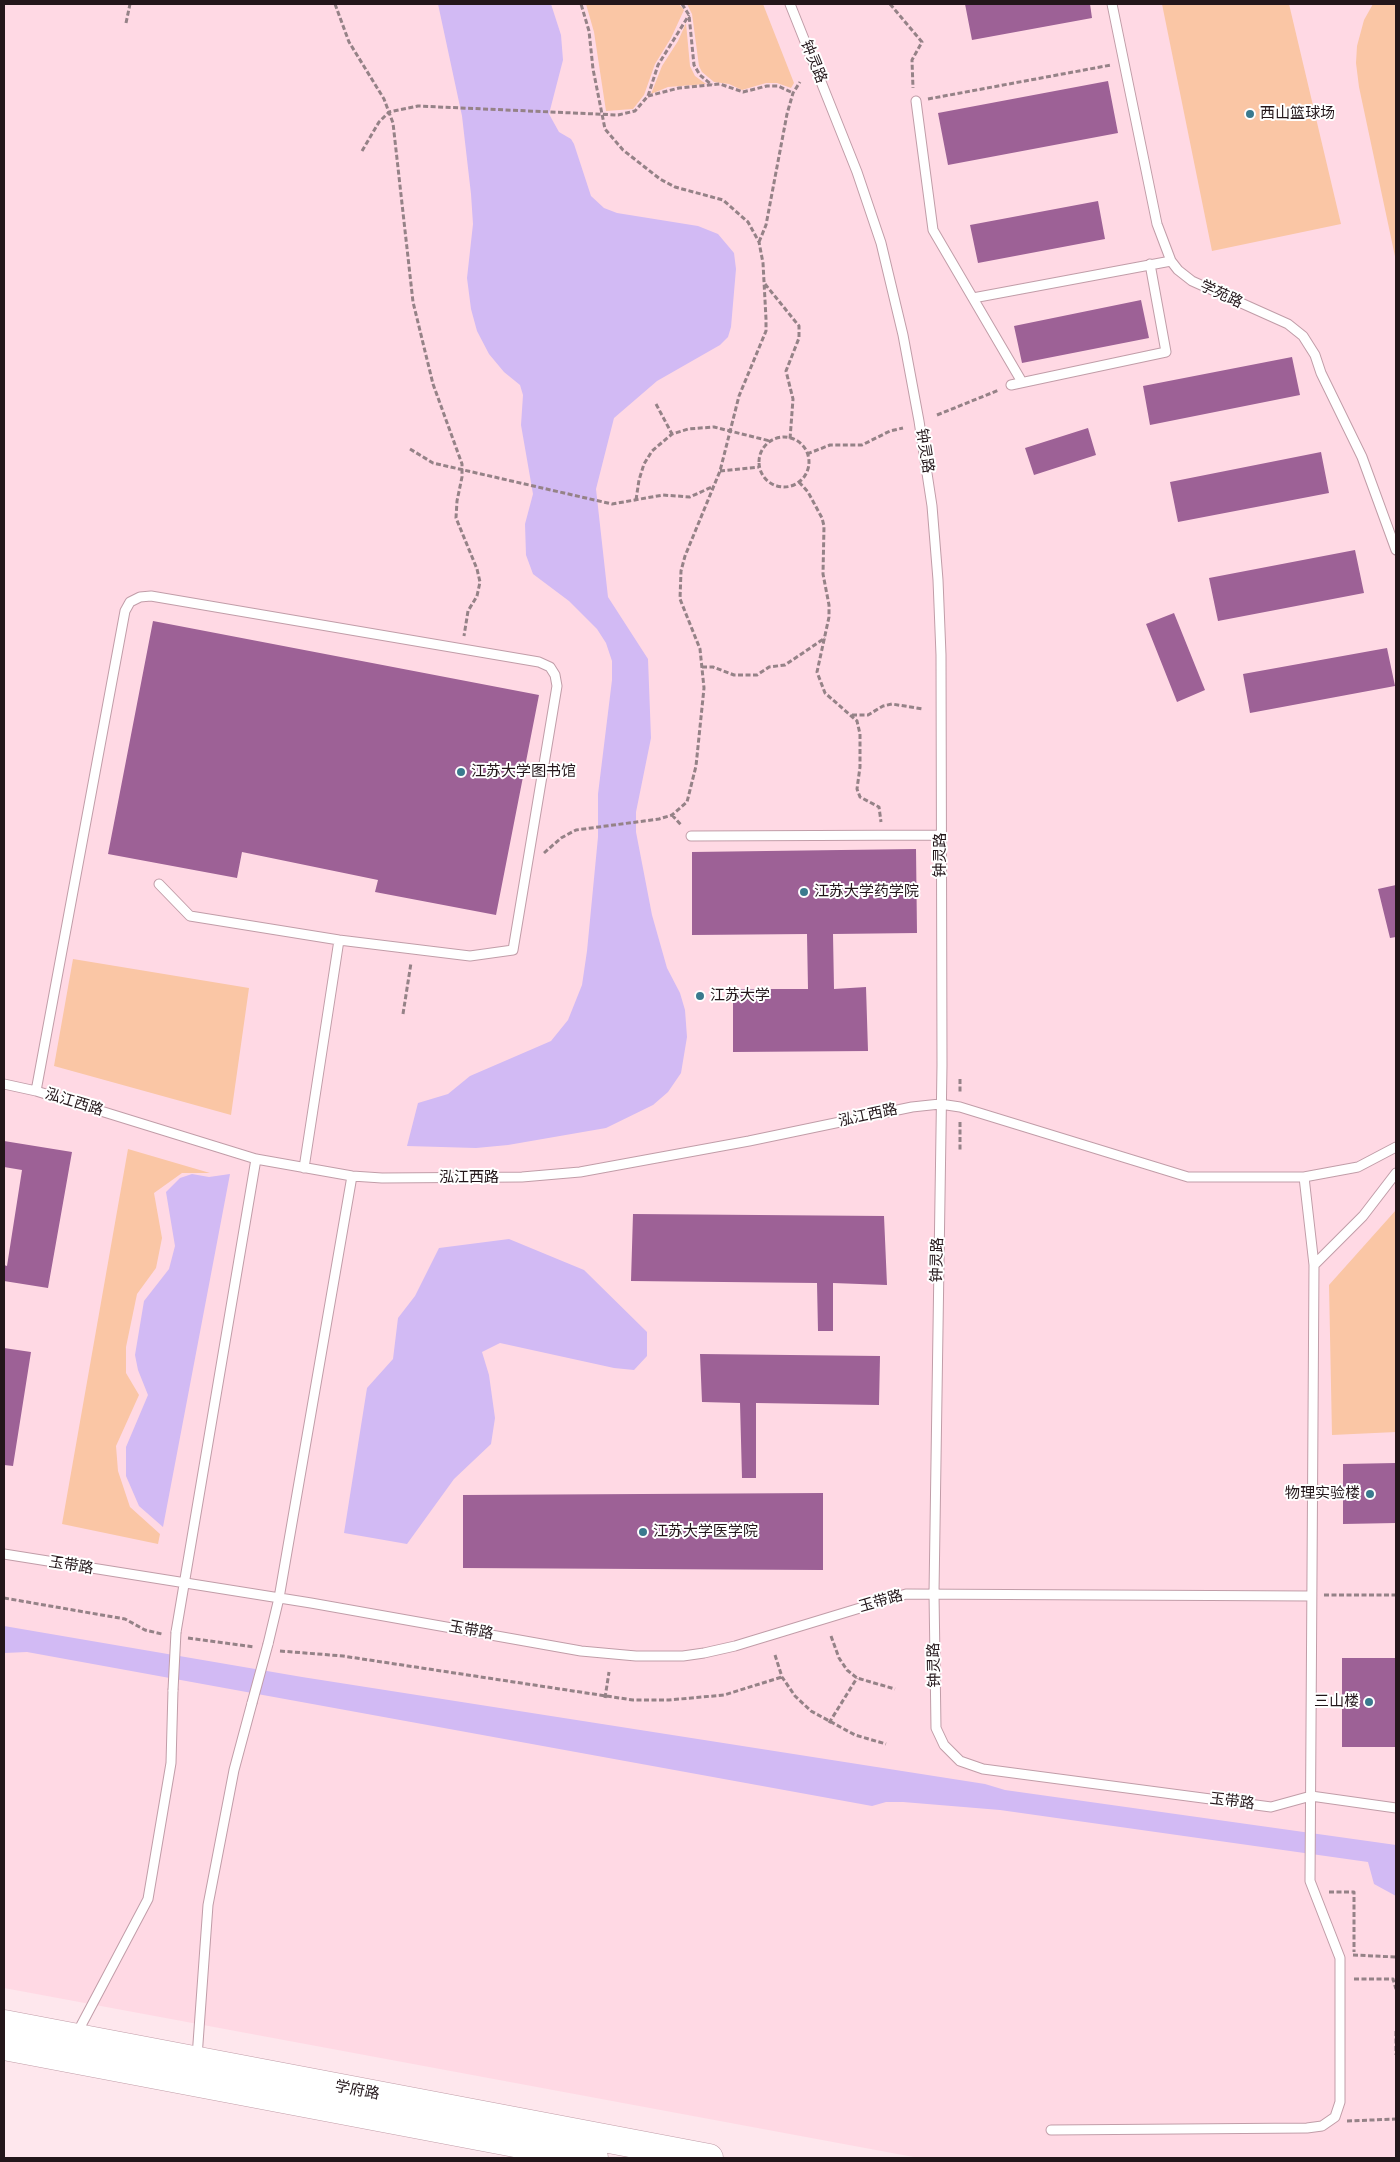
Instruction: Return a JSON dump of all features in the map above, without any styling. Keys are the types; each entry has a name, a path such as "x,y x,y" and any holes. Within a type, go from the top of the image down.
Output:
{"main road":[{"name":"学府路","path":"4,2024 76,2036 705,2158"},
{"name":"学府路","path":"4,2046 594,2158"}],"lane":[{"name":"钟灵路","path":"790,4 857,172 881,243 903,335 932,506 938,580 941,835 934,1593 936,1728"},
{"name":"学苑路","path":"1112,4 1157,224 1171,261 1178,270 1192,281 1288,324 1303,336 1315,355 1321,373 1362,457 1396,550"},
{"path":"916,101 933,230 1022,382"},
{"path":"973,298 1171,261"},
{"path":"1011,385 1166,352 1150,264"},
{"path":"36,1091 123,621 130,602 140,597 151,596 539,662 550,667 556,675 557,686 513,950 470,956 339,940 190,916 159,884"},
{"path":"691,836 941,835"},
{"path":"304,1168 339,940"},
{"name":"泓江西路","path":"4,1084 36,1091 256,1159 352,1176 467,1179 580,1172 748,1142 912,1107 940,1104 960,1107 1188,1177 1304,1177 1358,1167 1396,1147"},
{"path":"76,2036 148,1899 170,1763 173,1690 172,1634 183,1584 256,1159"},
{"path":"1314,1265 1363,1216 1396,1174"},
{"path":"196,2060 208,1905 234,1770 279,1598 352,1176"},
{"path":"1052,2130 1307,2128 1322,2126 1335,2117 1340,2102 1340,1958 1310,1881 1314,1265 1304,1177"},
{"name":"玉带路","path":"4,1554 279,1598 581,1651 661,1657 704,1654 906,1594 1311,1596"},
{"name":"玉带路","path":"936,1728 944,1745 960,1761 983,1769 1271,1807 1311,1796 1396,1808"}],"path":[{"path":"126,23 130,4"},
{"path":"335,4 349,42 390,112 393,123 406,257 419,334 433,384 463,471 456,518 480,582 477,596 468,611 463,649"},
{"path":"529,858 543,854 569,832 587,828 645,822 672,815 687,802 696,766 703,714 702,667 700,649 680,599 679,586 685,556 720,471 745,376 766,331 765,284 759,242 748,222 724,200 675,187 660,179 623,150 605,128 593,69 589,32 581,4"},
{"path":"682,4 689,15 694,65 700,75 712,85"},
{"path":"890,4 922,42 912,60 916,101 1124,62"},
{"path":"362,151 379,122 390,112 418,106 554,110 618,115 635,111 648,96 658,65 689,15"},
{"path":"759,242 766,225 787,114 793,93 800,82"},
{"path":"648,96 669,90 712,85 725,86 742,92 767,86 778,86 793,93"},
{"path":"765,284 800,326 800,338 786,371 793,399 790,439"},
{"path":"937,415 1011,385"},
{"path":"656,404 672,434"},
{"path":"636,500 644,464 652,451 672,434 701,427 732,431 770,441"},
{"path":"807,454 830,445 862,445 890,431 903,428"},
{"path":"778,438 790,439 800,444 807,454 808,467 799,482 781,488 765,480 759,467 760,455 770,441 778,438"},
{"path":"410,449 433,463 604,503 636,500 662,494 690,497 714,486"},
{"path":"720,471 759,467"},
{"path":"799,482 808,492 822,518 824,526 823,574 829,605 825,638 817,666 819,681 833,702 852,715 857,721 860,734 860,768 857,788 860,797 879,807 881,836"},
{"path":"702,667 713,667 734,675 757,675 769,667 785,665 825,638"},
{"path":"852,715 868,714 883,706 892,704 923,709"},
{"path":"403,1014 413,949"},
{"path":"1311,1596 1396,1595"},
{"path":"4,1598 125,1619 145,1630 172,1634"},
{"path":"831,1636 839,1658 847,1670 857,1678 895,1689"},
{"path":"186,1638 308,1654 342,1656 605,1698 633,1700 724,1695 782,1677"},
{"path":"775,1656 782,1677 795,1696 811,1711 829,1723 855,1735 886,1744"},
{"path":"605,1698 609,1672"},
{"path":"829,1723 857,1678"},
{"path":"1314,1892 1354,1892 1354,1963"},
{"path":"1340,1958 1354,1955 1396,1957"},
{"path":"1354,1971 1354,1979 1393,1979 1396,1989"},
{"path":"1396,2031 1396,2055"},
{"path":"1335,2117 1349,2122 1396,2119"}],"shaded area":[{"name":"江苏大学","path":"4,4 1396,4 1396,2158 919,2158 4,1988"},
{"path":"438,4 551,4 561,35 563,60 549,114 559,132 571,139 574,144 591,196 604,208 617,213 698,226 718,234 734,253 736,269 731,327 728,337 720,345 657,381 614,418 596,489 608,597 648,659 651,738 636,812 636,832 652,915 667,968 680,993 685,1010 687,1037 681,1073 668,1092 653,1105 606,1128 508,1145 476,1148 407,1146 418,1103 448,1094 470,1076 551,1041 568,1020 582,985 587,951 598,837 598,794 612,680 612,661 606,643 597,629 569,601 533,574 526,555 525,524 533,494 521,425 523,395 520,385 504,372 489,354 477,331 471,309 467,278 473,224 471,194 462,116"},
{"path":"586,4 679,4 684,10 671,38 655,64 644,95 633,109 606,111 594,32"},
{"path":"687,4 763,4 794,83 791,88 777,83 766,83 742,90 729,84 714,82 702,72 699,66 692,14"},
{"name":"西山篮球场","path":"1162,4 1289,4 1341,224 1212,251"},
{"path":"1373,4 1396,4 1396,261 1359,87 1356,63 1357,46 1364,20"},
{"path":"686,23 690,66 695,76 706,84 668,87 651,94 662,66 678,41"},
{"path":"73,959 249,988 231,1115 54,1066"},
{"path":"128,1149 210,1173 182,1173 154,1193 162,1238 156,1268 137,1294 126,1347 126,1373 139,1395 116,1446 118,1471 130,1507 160,1534 158,1544 62,1524"},
{"path":"192,1174 209,1177 230,1174 163,1527 139,1506 126,1476 126,1447 148,1395 138,1370 135,1355 144,1301 169,1269 175,1246 166,1192 180,1178"},
{"path":"1396,1210 1396,1432 1332,1435 1329,1285"},
{"path":"509,1239 584,1270 647,1332 647,1356 634,1370 614,1368 500,1343 482,1352 489,1375 495,1418 491,1444 454,1479 407,1544 344,1533 367,1388 393,1359 398,1318 415,1296 439,1248"},
{"path":"4,1626 302,1677 985,1784 1005,1790 1396,1845 1396,1896 1374,1884 1368,1862 1000,1810 903,1802 886,1802 872,1806 27,1652 4,1653"}],"building":[{"path":"965,4 1090,4 1092,18 972,40"},
{"path":"1108,81 1118,133 948,165 938,113"},
{"path":"1098,201 1105,239 978,263 970,225"},
{"path":"1141,300 1149,338 1022,363 1014,326"},
{"path":"1292,357 1300,395 1150,425 1143,386"},
{"path":"1088,428 1096,455 1034,475 1025,448"},
{"path":"1321,452 1329,493 1178,522 1170,482"},
{"path":"1355,550 1364,593 1218,621 1209,578"},
{"path":"1174,613 1205,690 1177,702 1146,624"},
{"name":"江苏大学图书馆","path":"153,621 539,695 496,915 375,892 378,880 242,852 237,878 108,854"},
{"path":"1387,648 1395,686 1250,713 1243,674"},
{"name":"江苏大学药学院","path":"916,849 917,933 833,934 834,989 866,987 868,1051 733,1052 733,989 808,989 807,934 692,935 692,852"},
{"path":"1396,885 1396,937 1390,938 1378,889"},
{"path":"4,1141 72,1152 48,1288 4,1281 4,1265 7,1266 22,1170 4,1167"},
{"path":"633,1214 884,1216 887,1285 833,1283 833,1331 818,1331 817,1283 631,1281"},
{"path":"4,1348 31,1352 13,1466 4,1465"},
{"path":"700,1354 880,1356 879,1405 756,1403 756,1478 742,1478 740,1403 702,1402"},
{"name":"物理实验楼","path":"1396,1463 1396,1523 1343,1524 1343,1464"},
{"name":"江苏大学医学院","path":"823,1493 823,1570 463,1568 463,1495"},
{"name":"三山楼","path":"1342,1658 1396,1658 1396,1747 1342,1747"}],"place":[{"name":"西山篮球场","path":"1250,114"},
{"name":"江苏大学图书馆","path":"461,772"},
{"name":"江苏大学药学院","path":"804,892"},
{"name":"江苏大学","path":"700,996"},
{"name":"物理实验楼","path":"1370,1494"},
{"name":"江苏大学医学院","path":"643,1532"},
{"name":"三山楼","path":"1369,1702"}]}
